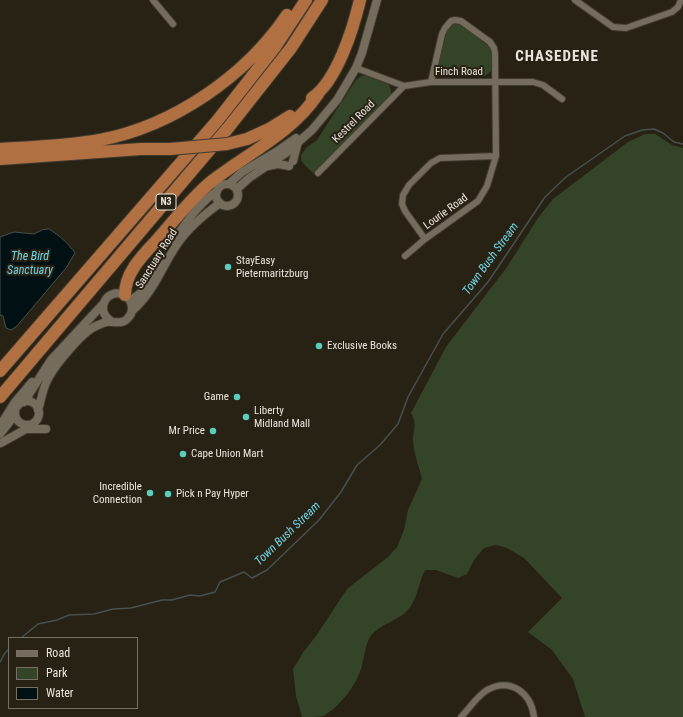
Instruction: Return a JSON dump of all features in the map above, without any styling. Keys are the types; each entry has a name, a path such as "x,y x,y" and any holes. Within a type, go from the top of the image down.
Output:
{"highway":[{"path":"0,149 101,140 139,129 170,116 202,98 238,70 280,26 297,0"},
{"name":"N3","path":"0,371 217,121 275,48 306,0"},
{"name":"N3","path":"0,397 228,128 291,48 322,0"},
{"path":"128,298 126,285 134,266 197,195 217,178 282,132 313,102 329,78 345,49 353,28 360,0"},
{"path":"0,159 170,149 227,144 248,139 269,130 318,94"}],"street":[{"path":"154,0 173,24"},
{"path":"237,189 265,166 286,153 312,130 337,100 356,68 365,46 377,0"},
{"path":"575,0 605,22 613,27 619,28 626,28 672,12 678,7 681,0"},
{"name":"Lourie Road","path":"405,256 425,239 478,201 487,186 496,156 495,54 490,42 461,21 455,20 448,23 442,34 431,82"},
{"name":"Finch Road","path":"356,68 404,86 431,82 538,83 562,99"},
{"name":"Kestrel Road","path":"318,173 404,86"},
{"path":"229,184 242,172 276,152 297,137 327,112"},
{"path":"265,166 291,163 298,142"},
{"path":"425,239 405,211 402,204 403,195 409,185 431,162 440,158 496,156"},
{"path":"229,184 233,185 237,189 238,198 234,203 227,206 220,203 217,198 217,191 222,185 229,184"},
{"name":"Sanctuary Road","path":"128,298 139,295 144,289 186,223 204,202 217,191"},
{"name":"Sanctuary Road","path":"132,311 145,299 174,249 184,235 193,225 220,203"},
{"path":"0,426 15,402 107,298 113,294 119,293 128,298 132,306 132,311 129,318 117,323 111,322 93,328 80,340 56,367 47,382 38,410 39,414 34,422 18,429 1,443"},
{"path":"104,303 103,312 111,322"},
{"path":"0,434 15,415 18,405 24,402 47,366"},
{"path":"24,402 33,403 38,410"},
{"path":"15,415 18,420 26,425"},
{"path":"1,443 26,429 46,429"},
{"path":"461,717 484,693 494,688 507,686 516,688 527,698 533,707 534,717"}],"green space":[{"path":"460,22 491,47 491,71 485,76 440,76 436,70 448,24"},
{"path":"366,75 389,85 391,95 316,176 303,163 301,160 301,155 306,148 317,140 356,80 361,76"},
{"path":"645,134 655,134 672,145 683,148 683,717 585,717 573,679 552,650 528,632 562,598 524,558 507,548 496,545 484,548 474,560 467,574 458,578 436,570 425,570 416,596 407,611 378,629 370,637 359,675 341,702 323,716 302,717 296,696 293,669 347,589 388,557 397,547 404,530 408,510 422,479 415,456 413,437 415,424 411,413 446,347 507,267 538,218 553,199 628,142"}],"water":[{"name":"The Bird Sanctuary","path":"49,229 64,240 75,253 66,268 17,326 11,330 6,328 3,316 0,315 0,237 14,232 34,234 42,230"}],"waterway":[{"name":"Town Bush Stream","path":"22,637 38,624 57,620 69,615 94,614 113,609 131,608 162,600 172,600 190,595 200,596 215,592 220,582 244,572 252,578 267,570 319,520 341,492 357,465 380,445 398,424 408,397 443,334 488,282 545,197 566,177 625,136 642,130 654,129 663,133 674,142 683,144"},
{"name":"Town Bush Stream","path":"0,662 8,650"}],"place":[{"name":"StayEasy Pietermaritzburg","path":"228,267"},
{"name":"Exclusive Books","path":"319,346"},
{"name":"Game","path":"237,397"},
{"name":"Liberty Midland Mall","path":"246,417"},
{"name":"Mr Price","path":"213,431"},
{"name":"Cape Union Mart","path":"183,454"},
{"name":"Incredible Connection","path":"150,493"},
{"name":"Pick n Pay Hyper","path":"168,494"}],"district":[{"name":"CHASEDENE","path":"557,57"}]}
